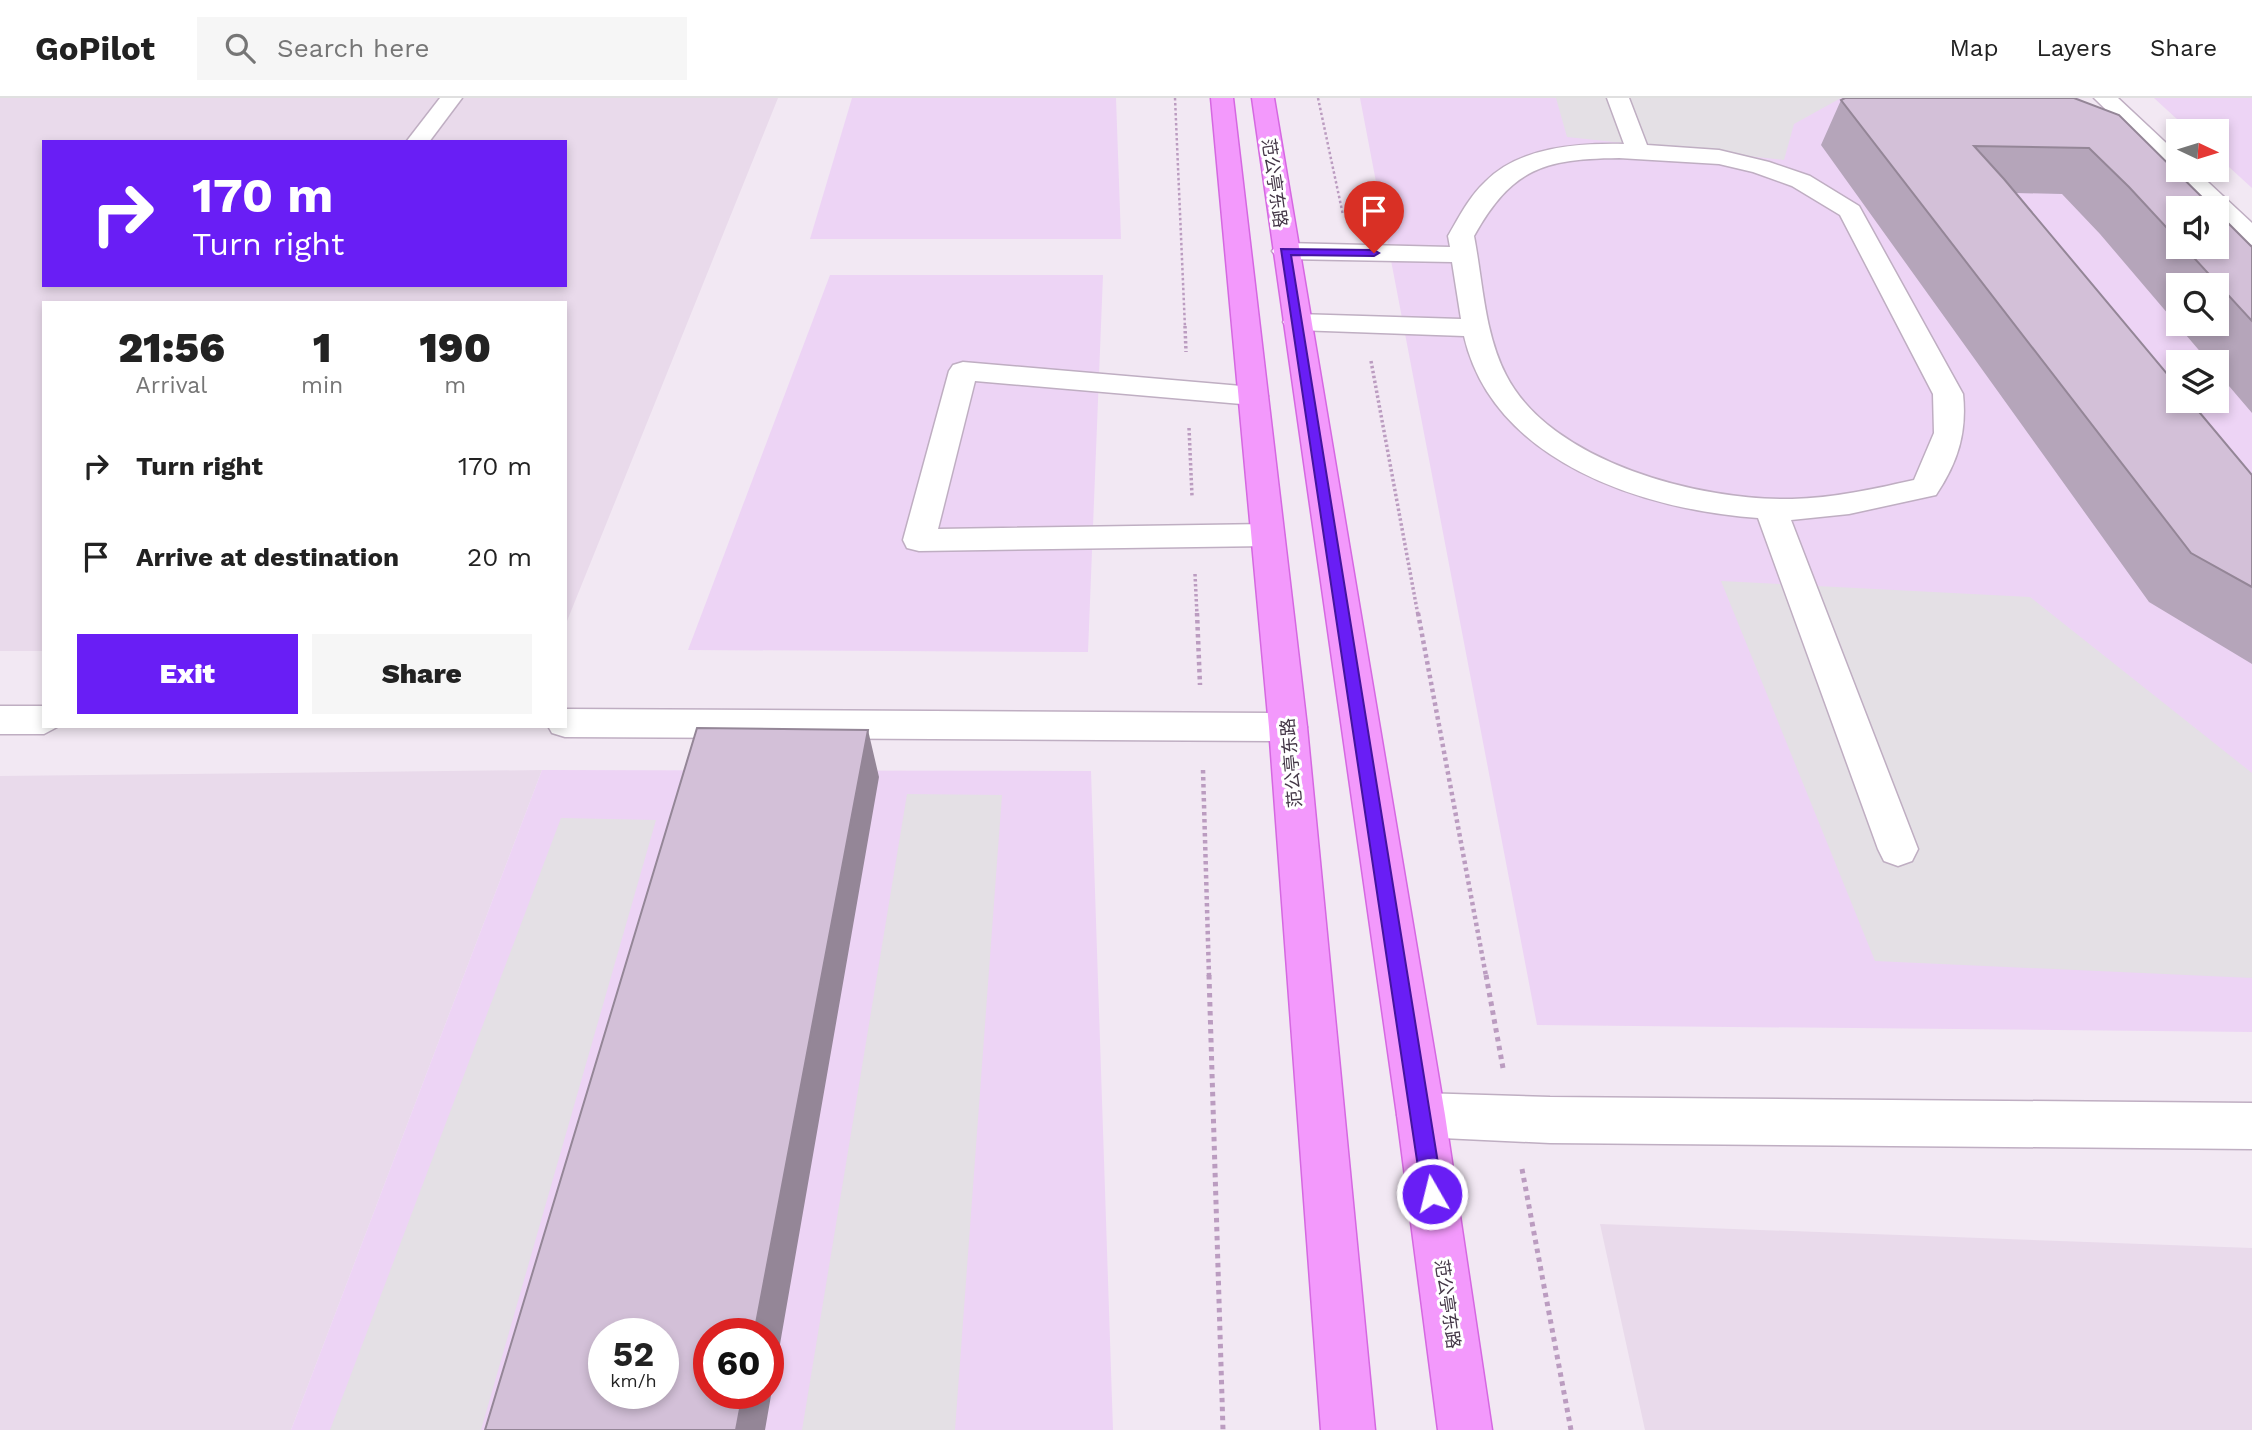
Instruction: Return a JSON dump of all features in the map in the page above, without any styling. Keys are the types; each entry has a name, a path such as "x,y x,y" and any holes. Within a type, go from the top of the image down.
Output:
{"main road":[{"name":"范公亭东路","path":"1222,98 1287,727 1348,1430"},
{"name":"范公亭东路","path":"1263,98 1422,1115 1465,1430"}],"street":[{"path":"419,140 451,98"},
{"path":"1618,98 1637,151"},
{"path":"2105,98 2166,156"},
{"path":"1637,151 1719,157 1761,167 1801,181 1850,211 1948,394 1952,424 1945,451 1925,488 1819,508 1772,509 1691,500 1609,475 1545,437 1508,400 1492,377 1478,328 1465,255 1461,236 1479,205 1501,179 1543,158 1637,151"},
{"path":"2194,182 2252,237"},
{"path":"1285,251 1465,255"},
{"path":"1297,323 1478,328"},
{"path":"1253,396 963,371 919,540 1268,535"},
{"path":"1772,509 1898,849"},
{"path":"0,720 42,720"},
{"path":"567,723 1287,727"},
{"path":"1422,1115 1513,1119 2252,1126"}],"path":[{"path":"1318,98 1351,253"},
{"path":"1365,324 1571,1430"}],"shaded area":[{"path":"0,98 778,98 567,621 567,301 42,301 42,651 0,651"},
{"path":"852,98 1116,98 1121,239 810,239"},
{"path":"1360,98 2079,98 2176,196 2166,196 2166,259 2229,259 2229,256 2252,273 2252,1032 1537,1025"},
{"path":"1556,98 1841,98 1794,124 1784,160 1567,137"},
{"path":"2154,98 2252,98 2252,188 2230,168 2230,119 2177,119"},
{"path":"830,275 1103,275 1088,652 688,650"},
{"path":"1721,581 2030,597 2252,773 2252,978 1875,961"},
{"path":"542,770 291,1430 0,1430 0,776"},
{"path":"542,770 1091,771 1113,1430 291,1430"},
{"path":"907,794 1002,795 955,1430 802,1430"},
{"path":"561,818 656,820 481,1430 330,1430"},
{"path":"1600,1224 2252,1248 2252,1430 1645,1430"}],"building":[{"path":"2074,98 2119,115 2166,162 2166,182 2187,182 2201,196 2166,196 2166,227 2089,148 1974,146 2166,372 2166,413 2200,413 2252,475 2252,587 2191,553 1841,100"},
{"path":"2229,224 2252,247 2252,321 2229,296 2229,273 2208,273 2195,259 2229,259"},
{"path":"697,728 868,730 757,1318 693,1318 693,1409 740,1409 736,1430 485,1430"}],"route":[{"path":"1374,253 1285,251 1422,1115 1432,1194"}]}
